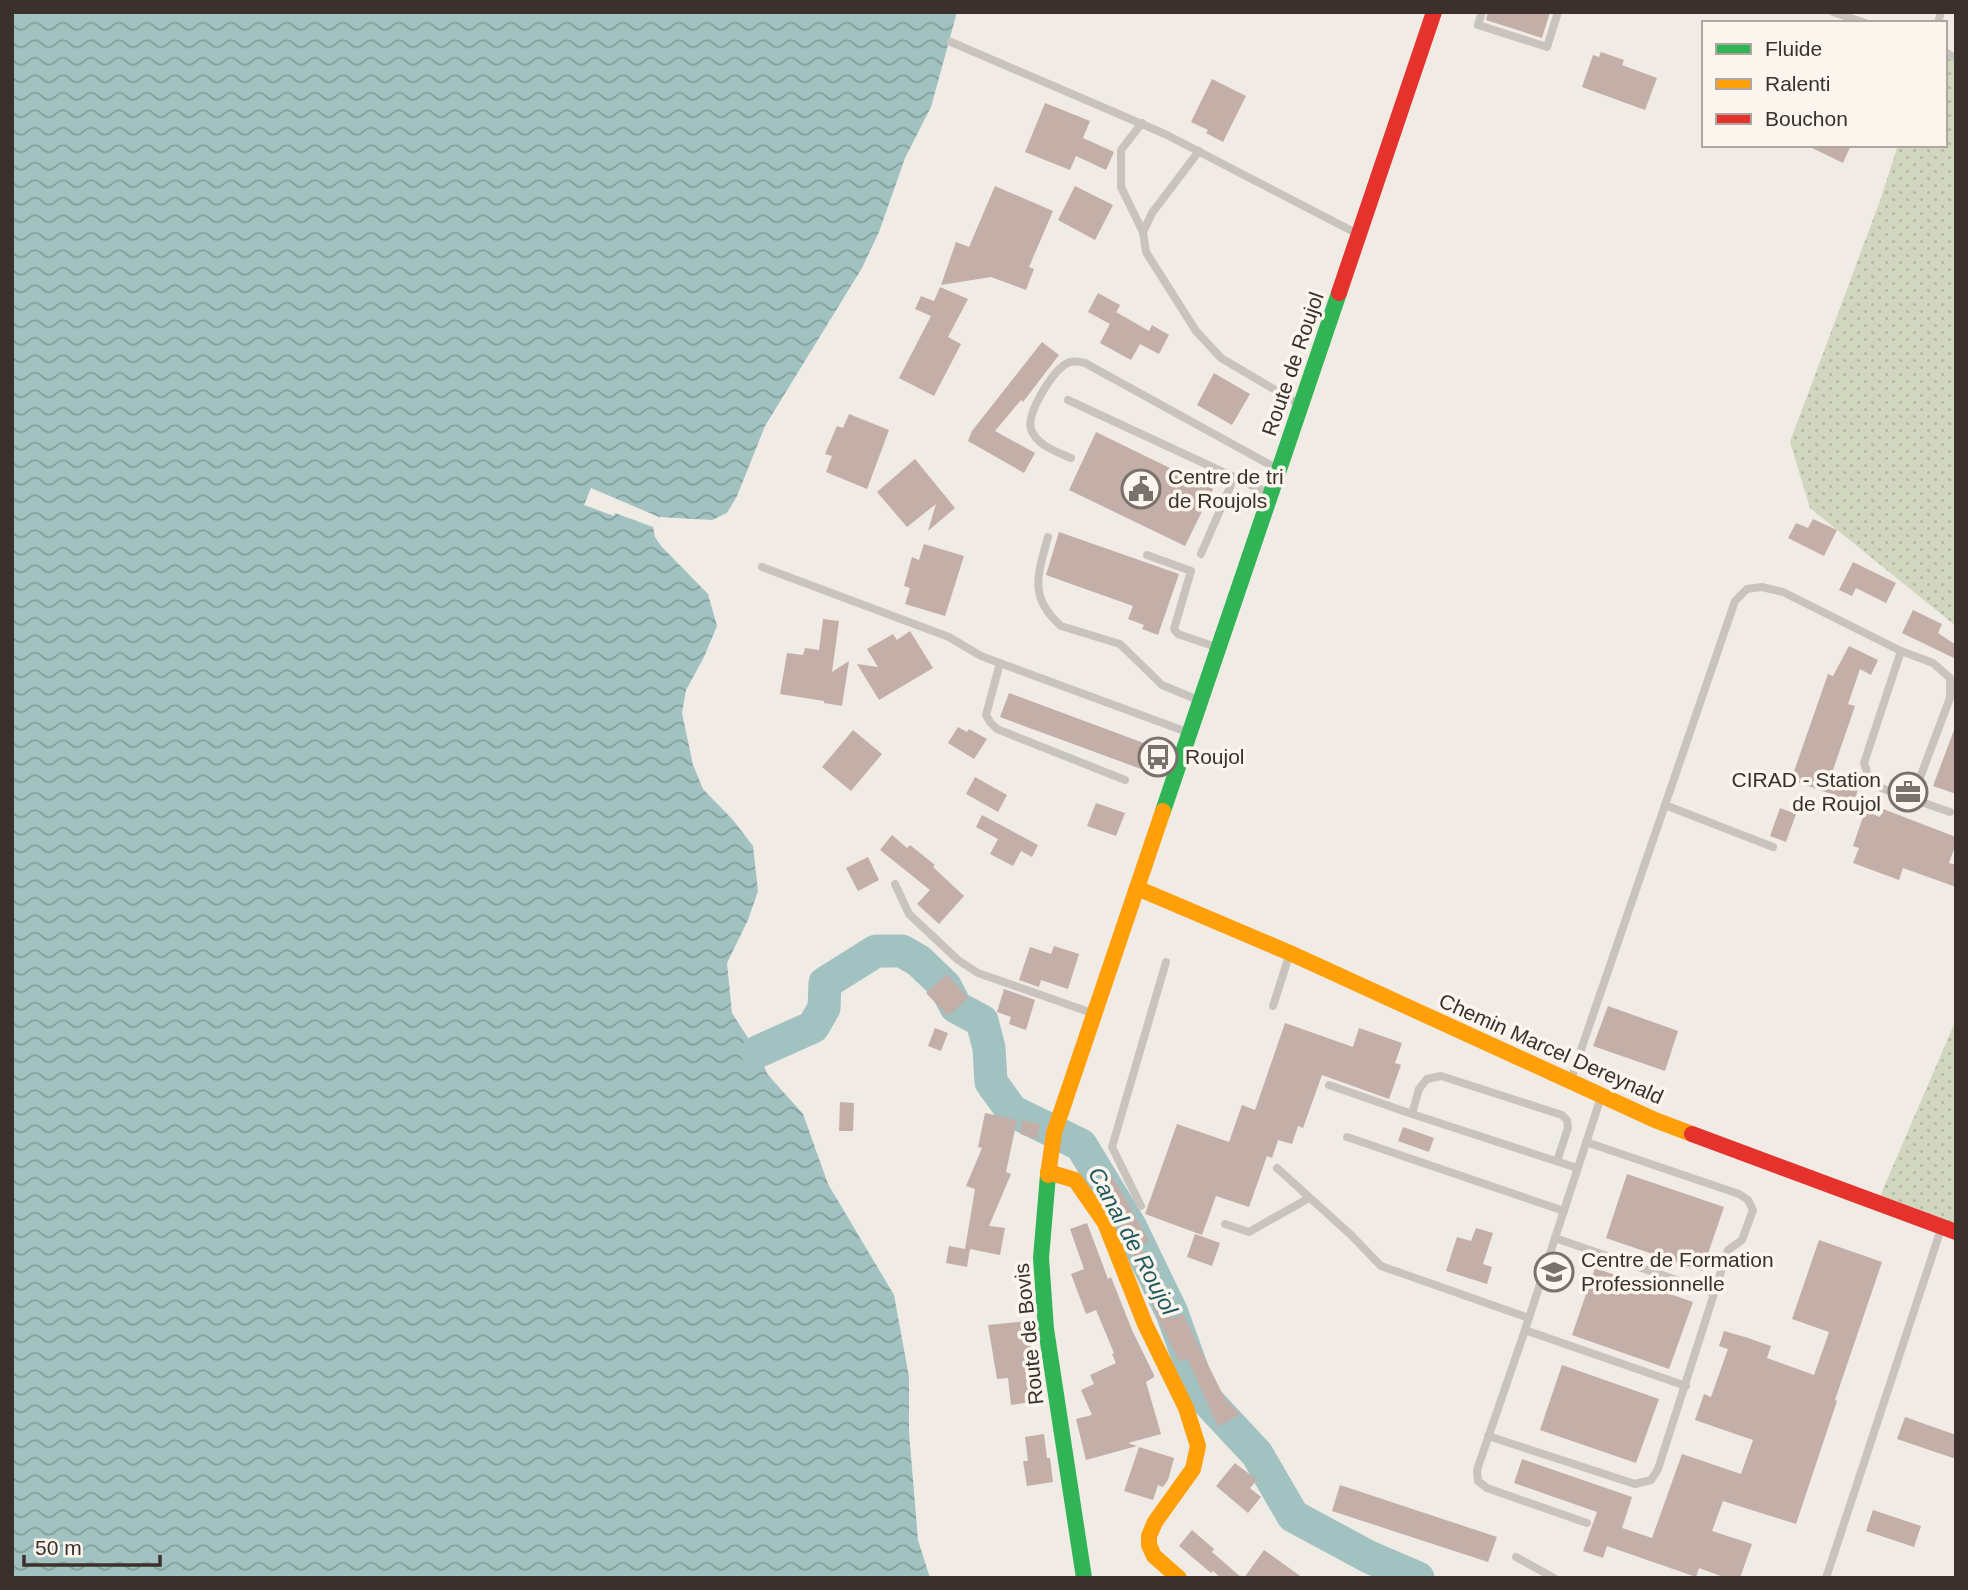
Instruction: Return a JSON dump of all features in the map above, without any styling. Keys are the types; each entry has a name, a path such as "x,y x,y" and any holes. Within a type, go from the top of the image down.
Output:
{"main road":[{"name":"Route de Roujol","path":"1137,888 1434,12"},
{"name":"Chemin Marcel Dereynald","path":"1137,888 1290,953 1655,1120 1949,1229"},
{"name":"Route de Bovis","path":"1084,1578 1046,1329 1041,1258 1054,1133 1137,888"},
{"path":"1048,1172 1075,1180 1105,1223 1144,1324 1186,1408 1198,1447 1193,1469 1155,1522 1149,1536 1149,1545 1154,1556 1179,1578"}],"lane":[{"path":"1482,12 1478,25 1547,47 1558,12"},
{"path":"1833,12 1859,21"},
{"path":"951,42 1142,123 1359,235"},
{"path":"1142,123 1121,150 1121,187 1143,232 1146,252 1196,331 1221,358 1301,405"},
{"path":"1143,232 1152,213 1199,151"},
{"path":"1071,458 1036,438 1031,428 1030,416 1051,379 1064,365 1074,361 1084,363 1279,470"},
{"path":"1068,400 1271,494"},
{"path":"1201,554 1234,478"},
{"path":"1048,537 1037,585 1041,600 1055,620 1062,626 1121,644 1162,685 1201,701"},
{"path":"1147,555 1191,571 1174,629 1178,634 1219,648"},
{"path":"762,566 949,636 981,656 1190,733"},
{"path":"1570,1082 1735,601 1747,589 1762,587 1783,592 1901,651 1933,663 1950,678 1950,698 1912,799"},
{"path":"1901,651 1864,763 1868,775 1881,788 1950,812"},
{"path":"1000,663 986,715 997,729 1125,780"},
{"path":"1665,805 1773,847"},
{"path":"895,884 909,914 958,960 978,973 1095,1013"},
{"path":"1273,1006 1290,953"},
{"path":"1141,1206 1112,1147 1166,962"},
{"path":"1412,1114 1419,1089 1427,1079 1441,1076 1562,1115 1567,1120 1568,1128 1557,1161"},
{"path":"1329,1085 1577,1168"},
{"path":"1587,1523 1487,1488 1478,1481 1477,1470 1601,1097"},
{"path":"1347,1137 1564,1211"},
{"path":"1488,1436 1635,1484 1651,1480 1658,1469 1728,1250 1742,1240 1753,1210 1748,1200 1739,1194 1586,1142"},
{"path":"1276,1168 1351,1235 1381,1266 1529,1318"},
{"path":"1225,1224 1249,1232 1309,1198"},
{"path":"1826,1578 1949,1229"},
{"path":"1555,1238 1714,1293"},
{"path":"1525,1330 1686,1385"},
{"path":"1516,1557 1554,1578"}],"green space":[{"path":"1947,56 1956,58 1956,626 1810,508 1790,442 1897,147 1947,147"},
{"path":"1956,1020 1956,1232 1879,1202"}],"water":[{"path":"12,12 957,12 931,107 905,158 879,232 862,268 765,426 737,496 727,513 712,520 659,517 653,527 661,546 708,594 717,626 686,690 682,713 693,765 703,789 733,820 753,846 758,891 748,920 727,963 732,1013 768,1075 803,1114 828,1184 894,1295 909,1377 909,1432 918,1540 930,1578 12,1578"}],"pier":[{"path":"591,488 659,517 653,527 584,505"}],"building":[{"path":"1488,12 1550,12 1542,38 1486,20"},
{"path":"1601,52 1624,60 1622,65 1657,78 1645,110 1582,87 1593,55 1599,57"},
{"path":"1212,79 1246,96 1223,142 1206,133 1208,130 1191,122"},
{"path":"1045,103 1090,121 1083,138 1114,152 1106,170 1076,156 1070,170 1025,152"},
{"path":"1810,147 1850,147 1843,163"},
{"path":"995,186 1053,211 1029,267 1034,269 1026,290 991,277 941,285 956,242 969,247"},
{"path":"1075,186 1113,205 1095,240 1058,220"},
{"path":"940,287 968,299 948,337 961,344 934,396 899,378 931,316 915,309 921,296 934,301"},
{"path":"1098,293 1120,305 1110,324 1088,312"},
{"path":"1116,312 1149,331 1152,325 1169,335 1159,354 1140,344 1131,360 1100,343"},
{"path":"1042,342 1059,355 1023,402 1021,400 995,431 1035,453 1024,473 968,441 972,431"},
{"path":"1214,373 1250,394 1232,425 1197,405"},
{"path":"849,414 889,430 867,489 826,472 832,456 825,454 837,426 843,428"},
{"name":"Centre de tri de Roujols","path":"1096,432 1213,489 1185,546 1069,490"},
{"path":"915,459 955,508 928,531 936,504 907,527 877,492"},
{"path":"1813,519 1837,530 1824,556 1788,538 1796,523 1808,528"},
{"path":"1059,532 1179,574 1158,635 1142,629 1144,625 1128,619 1133,606 1046,575"},
{"path":"924,544 964,556 945,616 905,604 910,588 904,586 912,557 919,560"},
{"path":"1853,562 1896,583 1886,603 1856,588 1852,596 1839,590"},
{"path":"1913,610 1942,624 1938,633 1956,645 1956,659 1902,633"},
{"path":"823,619 839,621 832,672 849,661 842,706 780,694 787,653 803,655 805,648 819,650"},
{"path":"910,631 933,668 879,700 857,664 878,667 867,649 893,634 897,640"},
{"path":"1849,646 1878,660 1871,675 1860,669 1848,704 1855,706 1832,773 1860,783 1854,802 1791,780 1828,674 1833,676"},
{"path":"1009,693 1149,745 1141,769 1000,717"},
{"path":"958,727 967,732 969,729 987,739 974,759 948,743"},
{"path":"853,730 882,754 851,791 822,767"},
{"path":"1956,730 1956,794 1933,786"},
{"path":"975,777 1007,795 998,812 966,794"},
{"path":"1096,803 1125,813 1116,836 1087,826"},
{"path":"1780,808 1796,814 1786,842 1770,836"},
{"path":"1883,809 1956,837 1949,863 1956,865 1956,887 1903,868 1899,880 1853,863 1859,848 1853,846 1865,811 1880,817"},
{"path":"982,815 1038,845 1032,857 1021,851 1013,866 990,854 998,839 976,827"},
{"path":"892,835 935,865 933,867 964,896 939,924 917,904 930,890 880,850"},
{"path":"868,857 879,880 858,891 846,868"},
{"path":"1054,946 1079,954 1068,989 1041,980 1039,987 1019,980 1030,947 1051,954"},
{"path":"947,974 968,998 948,1016 926,993"},
{"path":"1004,989 1035,1000 1026,1030 1009,1024 1011,1017 997,1012"},
{"path":"1608,1006 1678,1031 1665,1071 1593,1046"},
{"path":"1285,1023 1353,1047 1359,1028 1402,1043 1395,1063 1401,1065 1389,1099 1322,1075 1303,1128 1298,1126 1292,1144 1278,1140 1272,1158 1267,1156 1249,1207 1216,1196 1202,1235 1145,1214 1177,1124 1229,1142 1242,1105 1255,1110"},
{"path":"935,1028 948,1033 941,1051 928,1046"},
{"path":"840,1102 854,1103 853,1131 839,1131"},
{"path":"985,1113 1017,1120 1006,1172 1011,1174 989,1226 1005,1228 1000,1255 970,1249 967,1267 946,1263 949,1246 965,1249 975,1189 966,1186 982,1148 978,1147"},
{"path":"1023,1120 1040,1124 1037,1139 1020,1134"},
{"path":"1403,1127 1434,1138 1429,1152 1398,1141"},
{"path":"1111,1174 1149,1241 1140,1246 1172,1319 1183,1314 1225,1399 1240,1414 1218,1427 1187,1358 1179,1362 1158,1318 1118,1218 1094,1183"},
{"path":"1627,1174 1724,1207 1702,1271 1606,1238"},
{"path":"1087,1223 1108,1279 1111,1277 1154,1375 1146,1382 1161,1434 1128,1443 1137,1446 1086,1460 1076,1419 1092,1415 1081,1390 1094,1384 1090,1375 1116,1363 1096,1310 1086,1314 1071,1274 1084,1269 1070,1229"},
{"path":"1476,1228 1493,1233 1483,1264 1492,1267 1487,1284 1446,1271 1457,1237 1471,1241"},
{"path":"1195,1234 1220,1243 1212,1266 1187,1257"},
{"path":"1819,1240 1882,1262 1796,1524 1723,1501 1712,1531 1752,1544 1740,1578 1726,1578 1699,1568 1696,1577 1607,1546 1603,1558 1583,1551 1597,1512 1514,1483 1522,1459 1632,1497 1622,1528 1652,1538 1682,1454 1741,1474 1753,1440 1695,1420 1704,1394 1711,1397 1728,1349 1719,1346 1724,1331 1771,1346 1767,1358 1814,1375 1829,1332 1792,1319"},
{"path":"1595,1268 1693,1302 1669,1369 1572,1335"},
{"path":"1027,1321 1037,1401 1011,1405 1008,1378 997,1379 988,1325"},
{"path":"1562,1365 1659,1399 1636,1463 1540,1430"},
{"path":"1905,1417 1956,1435 1956,1459 1897,1439"},
{"path":"1044,1434 1053,1482 1027,1486 1023,1461 1028,1461 1025,1437"},
{"path":"1139,1447 1174,1458 1168,1480 1163,1487 1158,1485 1153,1500 1124,1491"},
{"path":"1235,1463 1257,1480 1250,1488 1261,1497 1248,1513 1216,1486"},
{"path":"1340,1485 1497,1537 1488,1562 1332,1511"},
{"path":"1873,1510 1921,1526 1914,1547 1866,1531"},
{"path":"1192,1530 1242,1578 1221,1578 1213,1571 1211,1573 1179,1546"},
{"path":"1264,1550 1303,1578 1244,1578"}],"waterway":[{"name":"Canal de Roujol","path":"757,1052 813,1027 824,1008 825,983 876,951 902,951 919,961 945,986 956,1007 982,1021 989,1048 991,1082 1012,1111 1081,1145 1130,1226 1172,1313 1201,1394 1257,1454 1293,1516 1369,1557 1418,1578"}],"traffic: fast":[{"path":"1163,811 1339,293"},
{"path":"1048,1175 1041,1258 1046,1329 1084,1578"}],"traffic: slow":[{"path":"1048,1175 1054,1133 1163,811"},
{"path":"1137,888 1290,953 1655,1120 1692,1134"},
{"path":"1048,1172 1075,1180 1105,1223 1145,1324 1186,1408 1198,1446 1193,1469 1155,1522 1149,1536 1149,1545 1154,1556 1179,1578"}],"traffic: jam":[{"path":"1339,293 1434,12"},
{"path":"1692,1134 1956,1232"}],"place":[{"name":"Centre de tri de Roujols","path":"1141,489"},
{"name":"Roujol","path":"1158,757"},
{"name":"CIRAD - Station de Roujol","path":"1908,792"},
{"name":"Centre de Formation Professionnelle","path":"1554,1272"}]}
